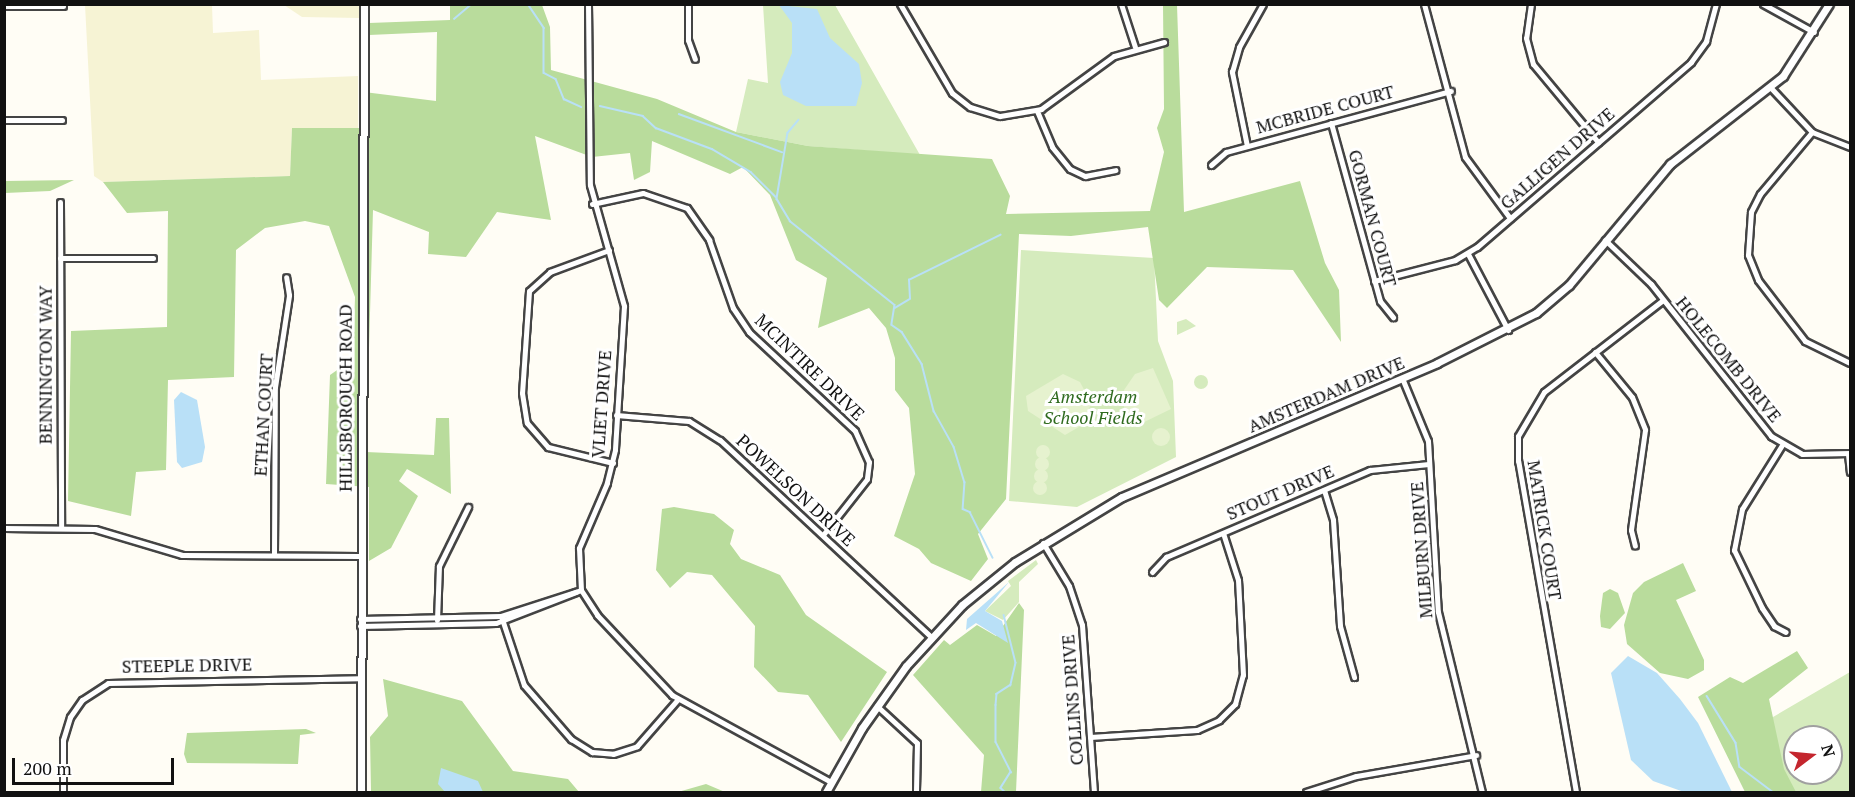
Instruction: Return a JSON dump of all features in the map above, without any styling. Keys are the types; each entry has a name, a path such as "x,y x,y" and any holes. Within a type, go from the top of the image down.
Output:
{"street":[{"name":"HILLSBOROUGH ROAD","path":"361,792 359,556 364,4"},
{"name":"VLIET DRIVE","path":"578,591 579,548 613,463 624,306 609,250 592,204 588,4"},
{"path":"688,4 688,40 694,59"},
{"path":"900,4 957,98 999,116 1037,111 1135,47 1164,42"},
{"path":"1121,4 1135,47"},
{"path":"1247,146 1232,72 1239,47 1263,4"},
{"path":"1424,4 1450,91 1468,166 1510,218"},
{"path":"1531,4 1526,38 1533,64 1598,142"},
{"name":"GALLIGEN DRIVE","path":"1374,281 1468,254 1696,55 1716,4"},
{"path":"1763,4 1814,33"},
{"name":"AMSTERDAM DRIVE","path":"826,792 877,706 932,637 980,590 1042,542 1122,497 1402,378 1508,330 1558,295 1670,164 1771,88 1814,33 1828,4"},
{"path":"4,6 63,6"},
{"path":"1771,88 1812,132 1851,147"},
{"name":"MCBRIDE COURT","path":"1211,165 1226,152 1450,91"},
{"path":"1037,111 1052,147 1070,169 1085,176 1115,170"},
{"path":"4,120 62,120"},
{"name":"GORMAN COURT","path":"1331,123 1380,301 1393,317"},
{"path":"1812,132 1756,203 1747,234 1748,255 1758,280 1805,340 1851,363"},
{"name":"MCINTIRE DRIVE","path":"592,204 643,192 687,208 709,240 733,308 749,332 855,431 869,462 867,479 823,536"},
{"name":"BENNINGTON WAY","path":"60,202 61,528"},
{"name":"HOLECOMB DRIVE","path":"1605,240 1663,300 1782,445 1815,456 1849,454"},
{"path":"609,250 550,272 529,291 522,393 527,423 548,447 613,463"},
{"path":"1468,254 1508,330"},
{"path":"60,258 153,258"},
{"name":"ETHAN COURT","path":"274,555 275,387 289,295 286,277"},
{"name":"MATRICK COURT","path":"1576,792 1517,447 1522,425 1537,399 1663,300"},
{"path":"1595,352 1632,398 1645,430 1630,530 1635,546"},
{"name":"MILBURN DRIVE","path":"1402,378 1426,434 1438,612 1476,755 1482,792"},
{"name":"POWELSON DRIVE","path":"616,415 670,418 699,426 932,637"},
{"path":"1782,445 1742,509 1734,543 1749,587 1774,626 1786,632"},
{"path":"1849,454 1851,472"},
{"name":"STOUT DRIVE","path":"1152,572 1166,557 1378,468 1429,464"},
{"path":"1324,490 1333,520 1340,626 1354,677"},
{"path":"437,622 439,566 468,507"},
{"path":"4,528 107,531 182,555 359,556"},
{"path":"1090,737 1197,730 1219,720 1235,704 1243,675 1238,580 1223,533"},
{"name":"COLLINS DRIVE","path":"1042,542 1069,586 1082,625 1094,792"},
{"path":"360,622 502,619 578,591 597,615 678,699 831,782"},
{"path":"502,619 524,685 572,739 592,752 613,754 637,746 678,699"},
{"name":"STEEPLE DRIVE","path":"63,792 63,740 70,717 82,700 108,683 360,678"},
{"path":"877,706 917,743 916,792"},
{"path":"1306,792 1356,776 1476,755"}],"shaded area":[{"path":"85,5 212,5 213,33 259,30 261,80 358,76 358,128 292,128 290,176 103,182 94,176"},
{"path":"284,5 359,5 359,18 302,17"}],"green space":[{"path":"450,5 542,5 550,27 551,70 657,99 736,132 808,146 992,159 1010,196 1006,214 1150,211 1164,152 1157,128 1164,109 1163,5 1177,5 1184,212 1300,181 1325,263 1339,290 1341,342 1293,270 1207,267 1167,308 1159,300 1148,227 1071,236 1019,234 1006,499 978,534 988,559 971,581 931,563 919,549 894,536 915,474 909,408 895,390 895,358 886,328 869,308 818,328 827,278 796,260 770,195 743,167 730,174 652,141 650,172 634,180 630,153 592,157 535,136 551,220 497,212 466,257 428,254 429,232 373,210 366,452 434,455 436,418 449,418 451,494 407,469 399,481 418,496 391,548 369,561 369,487 326,484 330,375 353,359 355,297 329,226 305,221 265,228 236,250 234,377 168,380 166,470 136,472 131,516 68,501 71,331 167,327 168,211 127,213 103,182 290,176 292,128 364,128 364,92 436,101 437,32 369,35 369,23 450,20"},
{"path":"763,5 835,5 920,155 808,146 736,132 748,79 768,83"},
{"path":"74,180 50,191 5,193 5,181"},
{"name":"Amsterdam School Fields","path":"1021,250 1154,258 1158,341 1173,381 1176,457 1077,507 1009,501"},
{"path":"1186,319 1196,326 1177,335 1177,322"},
{"path":"1153,368 1171,409 1136,426 1124,410 1124,390 1135,374"},
{"path":"1063,374 1080,382 1091,403 1084,424 1065,435 1028,411 1026,396"},
{"path":"1201,375 1206,377 1208,382 1206,387 1201,389 1196,387 1194,382 1196,377"},
{"path":"1161,428 1167,431 1170,437 1167,443 1161,446 1155,443 1152,437 1155,431"},
{"path":"1040,445 1046,445 1050,452 1046,459 1040,459 1036,455 1036,449"},
{"path":"1039,457 1045,457 1049,464 1045,471 1039,471 1035,467 1035,461"},
{"path":"1038,469 1044,469 1048,476 1044,483 1038,483 1034,479 1034,473"},
{"path":"1037,481 1043,481 1047,488 1043,495 1037,495 1033,491 1033,485"},
{"path":"674,507 714,514 734,530 730,544 741,559 780,575 806,615 887,672 841,742 808,695 778,692 754,667 755,626 712,575 687,572 670,588 656,570 662,509"},
{"path":"1036,560 1038,564 1019,582 1019,602 1003,620 985,611 1011,586 1008,581"},
{"path":"1683,563 1696,591 1676,600 1704,660 1704,670 1688,679 1660,673 1627,644 1624,625 1633,593 1644,582"},
{"path":"1610,589 1618,593 1625,613 1610,629 1601,627 1600,616 1603,593"},
{"path":"1019,603 1024,610 1016,792 981,792 984,755 913,675 944,640 950,645 977,625 996,636"},
{"path":"1797,651 1808,668 1769,699 1783,764 1783,785 1792,785 1796,792 1745,792 1698,697 1730,677 1743,683"},
{"path":"1850,672 1850,792 1753,792 1773,717"},
{"path":"383,679 462,701 513,771 568,779 579,792 371,792 370,737 388,716"},
{"path":"306,729 316,733 300,735 298,764 187,763 184,754 187,733"},
{"path":"706,784 725,792 678,792"}],"water":[{"path":"779,5 817,9 830,38 859,64 862,83 856,106 806,106 783,95 780,82 792,53 792,23"},
{"path":"181,392 197,400 205,447 202,462 182,468 177,462 174,400"},
{"path":"1009,582 985,611 1002,621 1008,643 976,623 966,630 967,619"},
{"path":"1628,656 1657,673 1680,699 1698,723 1732,792 1684,792 1653,781 1631,760 1611,673"},
{"path":"441,768 478,781 483,792 445,792 438,784"}],"waterway":[{"path":"454,19 472,4"},
{"path":"528,4 544,28 544,73 556,79 564,99 581,107"},
{"path":"600,106 643,116 656,128 712,149 751,172 776,197"},
{"path":"679,114 782,152"},
{"path":"799,120 788,133 777,199 790,221 895,305 892,325 902,332 922,364 934,411 954,447 965,482 963,509 970,512 993,558"},
{"path":"895,308 910,299 909,280 1000,235"},
{"path":"1004,615 1016,663 1011,685 997,694 996,705 996,742 1011,772 1001,788 1005,792"},
{"path":"1707,696 1736,743 1740,767 1773,792"}]}
